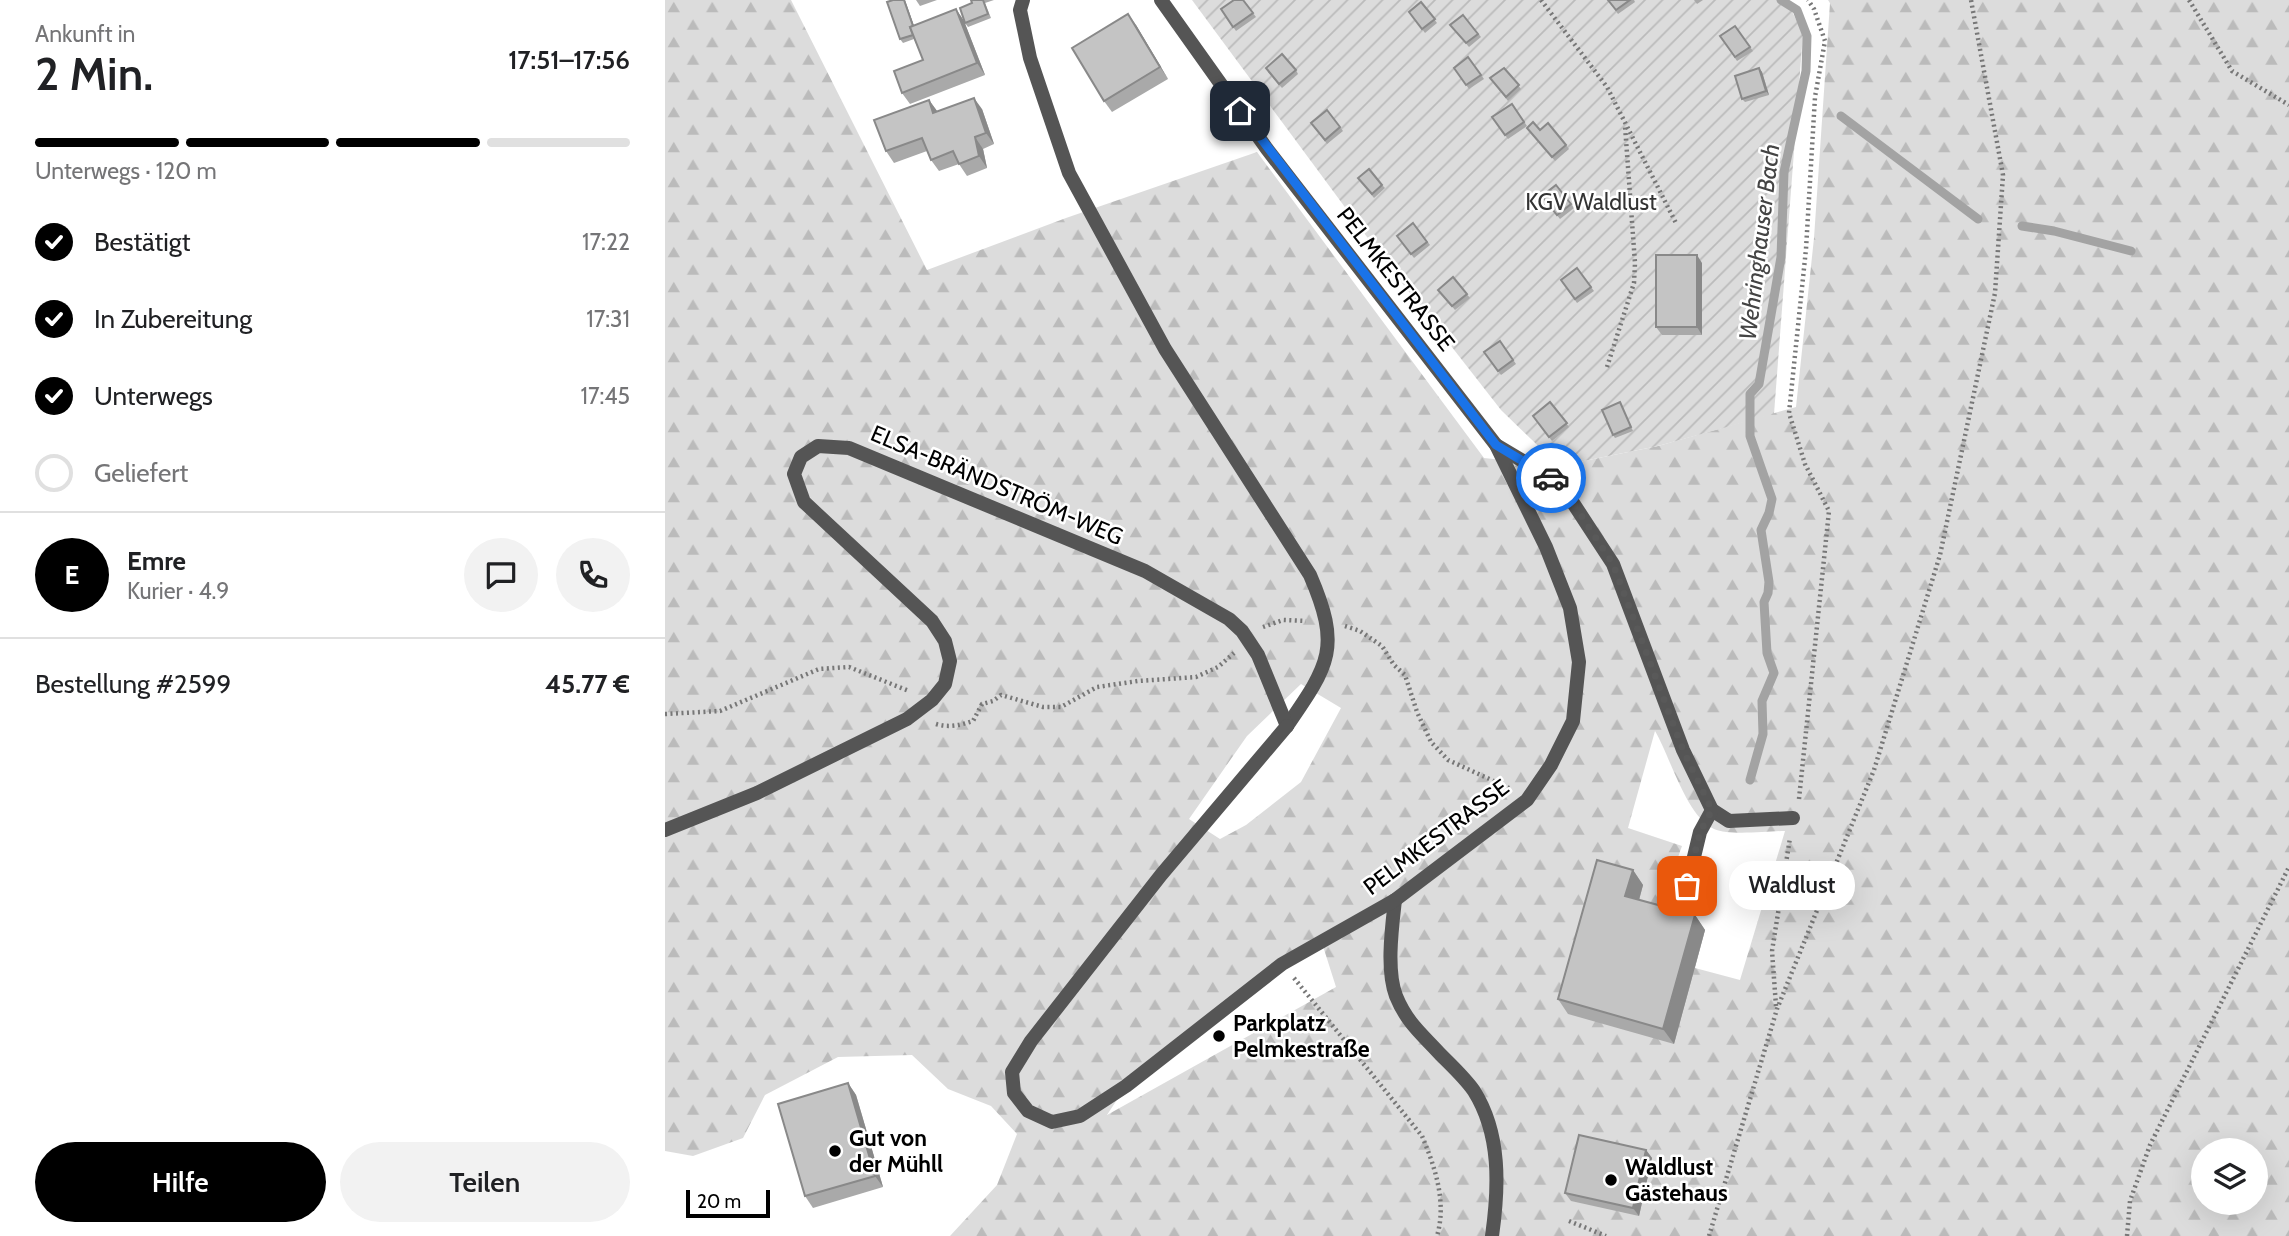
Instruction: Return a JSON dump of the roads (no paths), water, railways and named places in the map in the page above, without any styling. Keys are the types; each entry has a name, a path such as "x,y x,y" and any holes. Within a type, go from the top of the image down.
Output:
{"street":[{"name":"PELMKESTRASSE","path":"1023,0 1020,10 1030,58 1069,173 1165,349 1310,575 1327,621 1329,638 1316,684 1287,726 1161,875 1031,1041 1012,1072 1014,1093 1028,1111 1052,1122 1080,1116 1126,1086 1282,964 1395,900 1527,800 1551,765 1573,721 1579,662 1570,608 1546,547 1496,445 1267,149 1161,0"},
{"path":"1496,445 1560,483 1613,564 1683,750 1712,810 1729,821 1793,818"},
{"name":"ELSA-BRÄNDSTRÖM-WEG","path":"665,830 757,793 907,719 932,700 945,684 950,661 945,641 932,621 804,502 794,474 801,457 818,446 849,448 1146,571 1230,619 1258,655 1287,726"},
{"path":"1687,886 1700,832 1712,810"},
{"path":"1395,900 1390,946 1395,993 1407,1020 1473,1089 1488,1118 1496,1155 1497,1202 1492,1236"}],"waterway":[{"name":"Wehringhauser Bach","path":"1750,780 1763,734 1762,701 1774,673 1767,653 1764,602 1769,582 1761,530 1772,499 1750,436 1750,394 1759,384 1781,257 1784,172 1806,71 1807,36 1797,10 1781,0"},
{"path":"1841,116 1978,219"},
{"path":"2022,226 2054,231 2131,251"}],"place":[{"name":"Waldlust","path":"1687,886"},
{"name":"Parkplatz Pelmkestraße","path":"1219,1036"},
{"name":"Gut von der Mühll","path":"835,1151"},
{"name":"Waldlust Gästehaus","path":"1611,1180"}],"park label":[{"name":"KGV Waldlust","path":"1591,202"}]}
